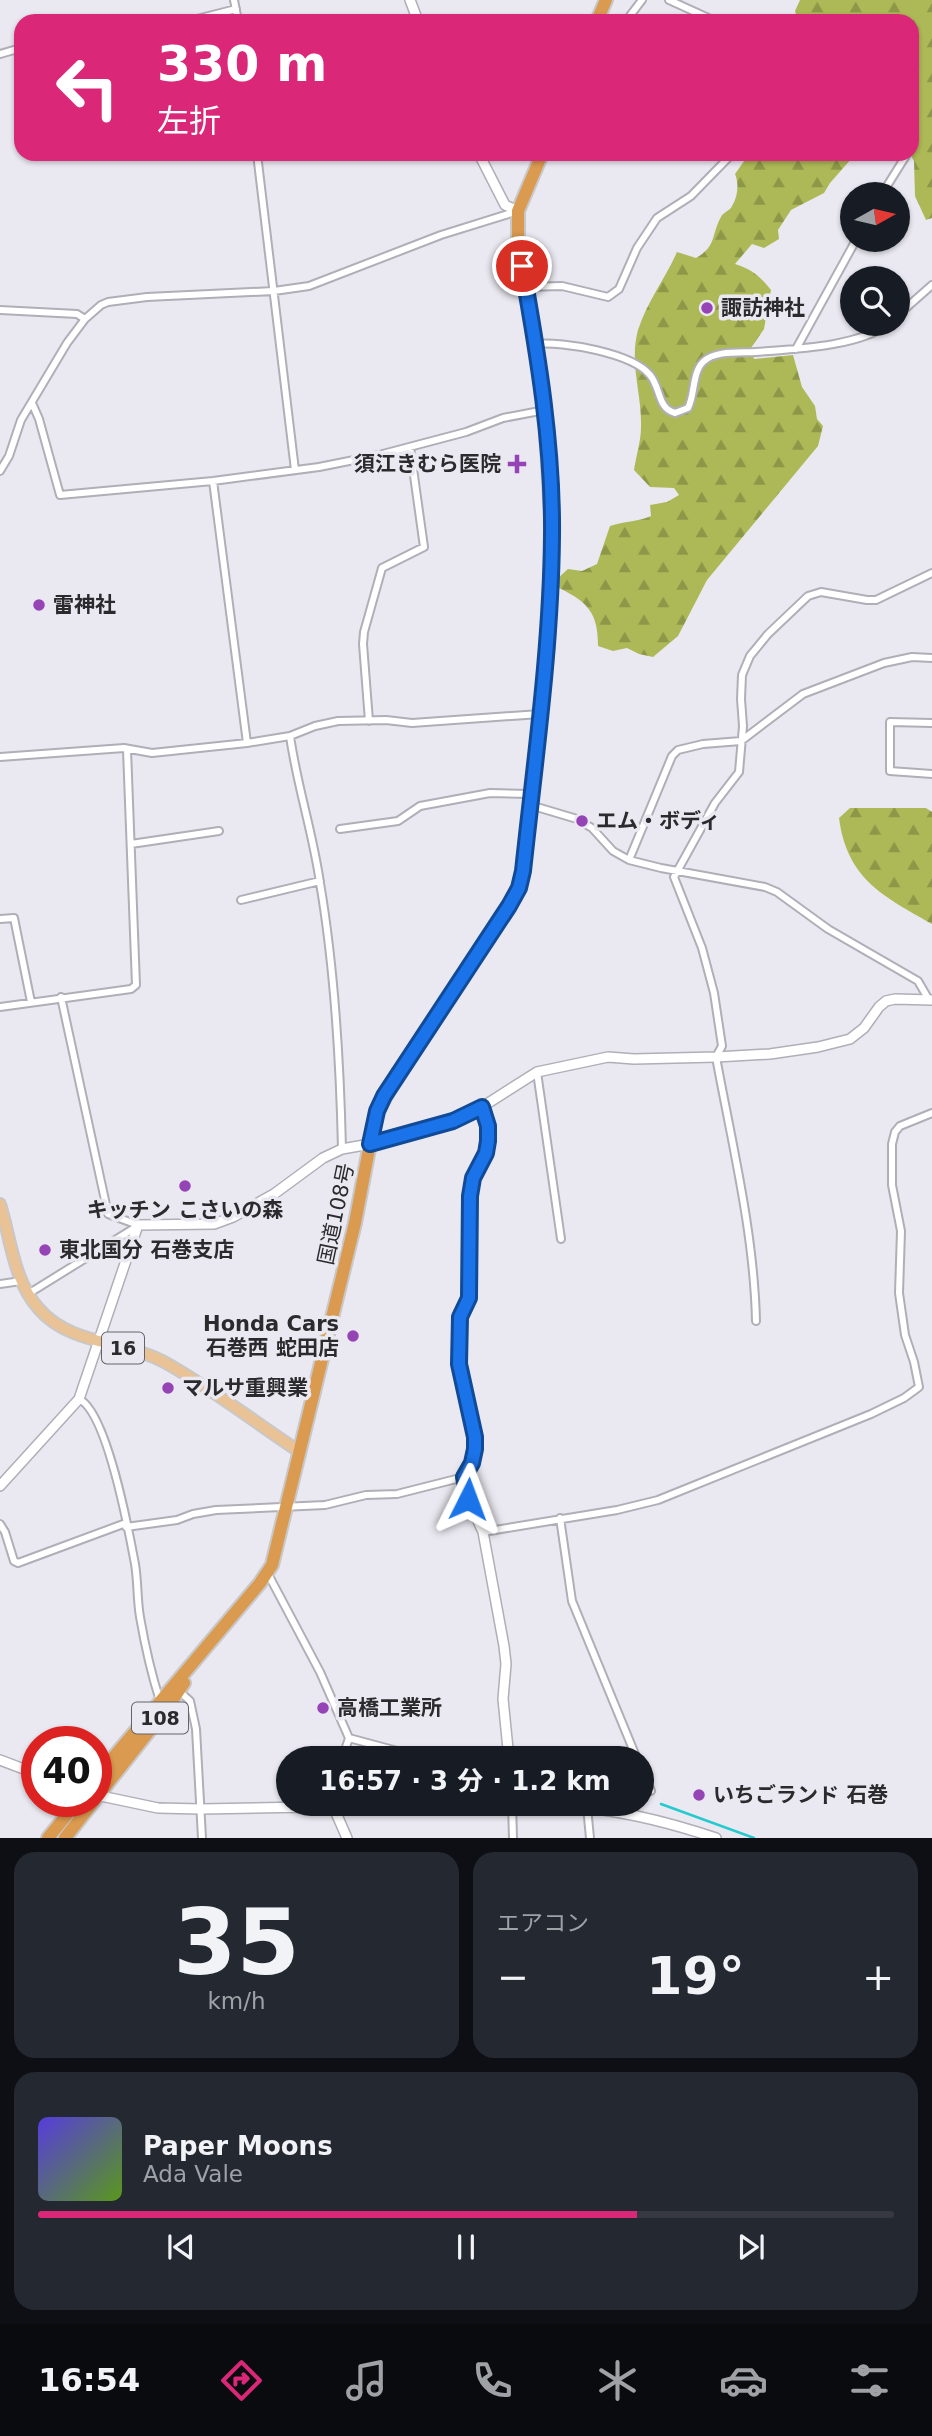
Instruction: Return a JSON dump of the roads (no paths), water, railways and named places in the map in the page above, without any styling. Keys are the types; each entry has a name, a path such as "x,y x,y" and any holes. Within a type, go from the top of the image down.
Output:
{"highway":[{"name":"国道108号","path":"112,1759 268,1574 275,1555 355,1223 377,1111 384,1096 519,888 548,646 552,534 545,410 518,245 518,211 539,161"},
{"name":"国道108号","path":"112,1777 179,1691 218,1633"},
{"path":"48,1838 65,1817"},
{"name":"国道108号","path":"65,1838 81,1817"}],"main road":[{"name":"16","path":"0,1204 21,1281 40,1311 73,1333 134,1350 166,1363 300,1452"}],"street":[{"path":"234,0 237,14"},
{"path":"631,14 642,0"},
{"path":"669,0 700,14"},
{"path":"216,14 236,9"},
{"path":"258,161 295,470"},
{"path":"483,161 505,205 518,211"},
{"path":"526,287 562,286 608,297 614,294 619,289 637,248 657,218 691,196 725,161"},
{"path":"890,182 903,161"},
{"path":"0,471 9,456 21,420 67,343 85,319 108,302 274,291 309,286 440,235 518,211"},
{"path":"796,349 849,252"},
{"path":"910,305 932,285"},
{"path":"0,310 77,314 85,319"},
{"path":"536,344 575,345 638,365 652,377 666,410 676,413 688,408 693,398 699,368 707,359 724,354 796,349 867,336"},
{"path":"32,403 60,495 213,481 295,470 379,455 466,432 503,418 545,410"},
{"path":"369,721 364,632 382,568 424,547 410,447"},
{"path":"213,481 247,743"},
{"path":"756,1321 741,1195 716,1057 722,1046 714,993 702,948 674,877 715,803 739,772 742,675 750,656 768,634 808,596 821,592 876,600 932,573"},
{"path":"629,860 672,756 678,750 703,744 741,741 803,694 884,663 912,657 932,658"},
{"path":"0,757 127,750 152,753 247,743 290,736 338,720 412,723 540,714"},
{"path":"932,723 890,722 890,771 932,774"},
{"path":"290,736 300,795 320,881 336,1005 342,1149"},
{"path":"0,1007 131,989 136,985 127,750"},
{"path":"340,829 398,821 419,806 490,793 531,799 592,828 613,851 629,860 765,887 777,892 828,929 918,981 931,1000"},
{"path":"131,844 219,831"},
{"path":"241,900 320,881"},
{"path":"0,919 14,918 31,1002"},
{"path":"61,997 108,1214 138,1225 214,1224 233,1217 274,1194 323,1158 342,1149 453,1121 482,1107 537,1072 608,1057 634,1059 770,1054 842,1042 864,1028 878,1007 886,1001 931,1000"},
{"path":"537,1072 561,1240"},
{"path":"482,1107 488,1126 488,1141 471,1187 468,1224 469,1298 460,1317 459,1364 475,1437 472,1463 464,1477 468,1499 483,1532 506,1664 503,1699 508,1746"},
{"path":"483,1532 617,1510 669,1496 872,1414 919,1388 905,1335 899,1293 901,1231 892,1185 892,1144 895,1132 901,1126 932,1113"},
{"path":"28,1294 138,1225"},
{"path":"0,1486 79,1399 138,1225"},
{"path":"0,1284 21,1281"},
{"path":"79,1399 84,1401 96,1418 118,1487 135,1566 139,1613 149,1665 160,1701"},
{"path":"0,1524 14,1561 18,1563 126,1525 177,1520 216,1510 325,1505 366,1495 397,1494 454,1477 464,1477"},
{"path":"560,1518 572,1601 632,1746"},
{"path":"268,1574 320,1672 349,1738 346,1746"},
{"path":"179,1691 192,1707 197,1729 202,1838"},
{"path":"349,1738 378,1746"},
{"path":"0,1760 21,1768"},
{"path":"112,1801 158,1808 276,1807"},
{"path":"338,1816 347,1838"},
{"path":"512,1816 513,1838"},
{"path":"588,1816 590,1838"},
{"path":"643,1816 716,1838"}],"waterway":[{"path":"661,1804 754,1838"}],"place":[{"name":"諏訪神社","path":"707,308"},
{"name":"須江きむら医院","path":"517,464"},
{"name":"雷神社","path":"39,605"},
{"name":"エム・ボディ","path":"582,821"},
{"name":"キッチン こさいの森","path":"185,1186"},
{"name":"東北国分 石巻支店","path":"45,1250"},
{"name":"Honda Cars 石巻西 蛇田店","path":"353,1336"},
{"name":"マルサ重興業","path":"168,1388"},
{"name":"高橋工業所","path":"323,1708"},
{"name":"いちごランド 石巻","path":"699,1795"}]}
